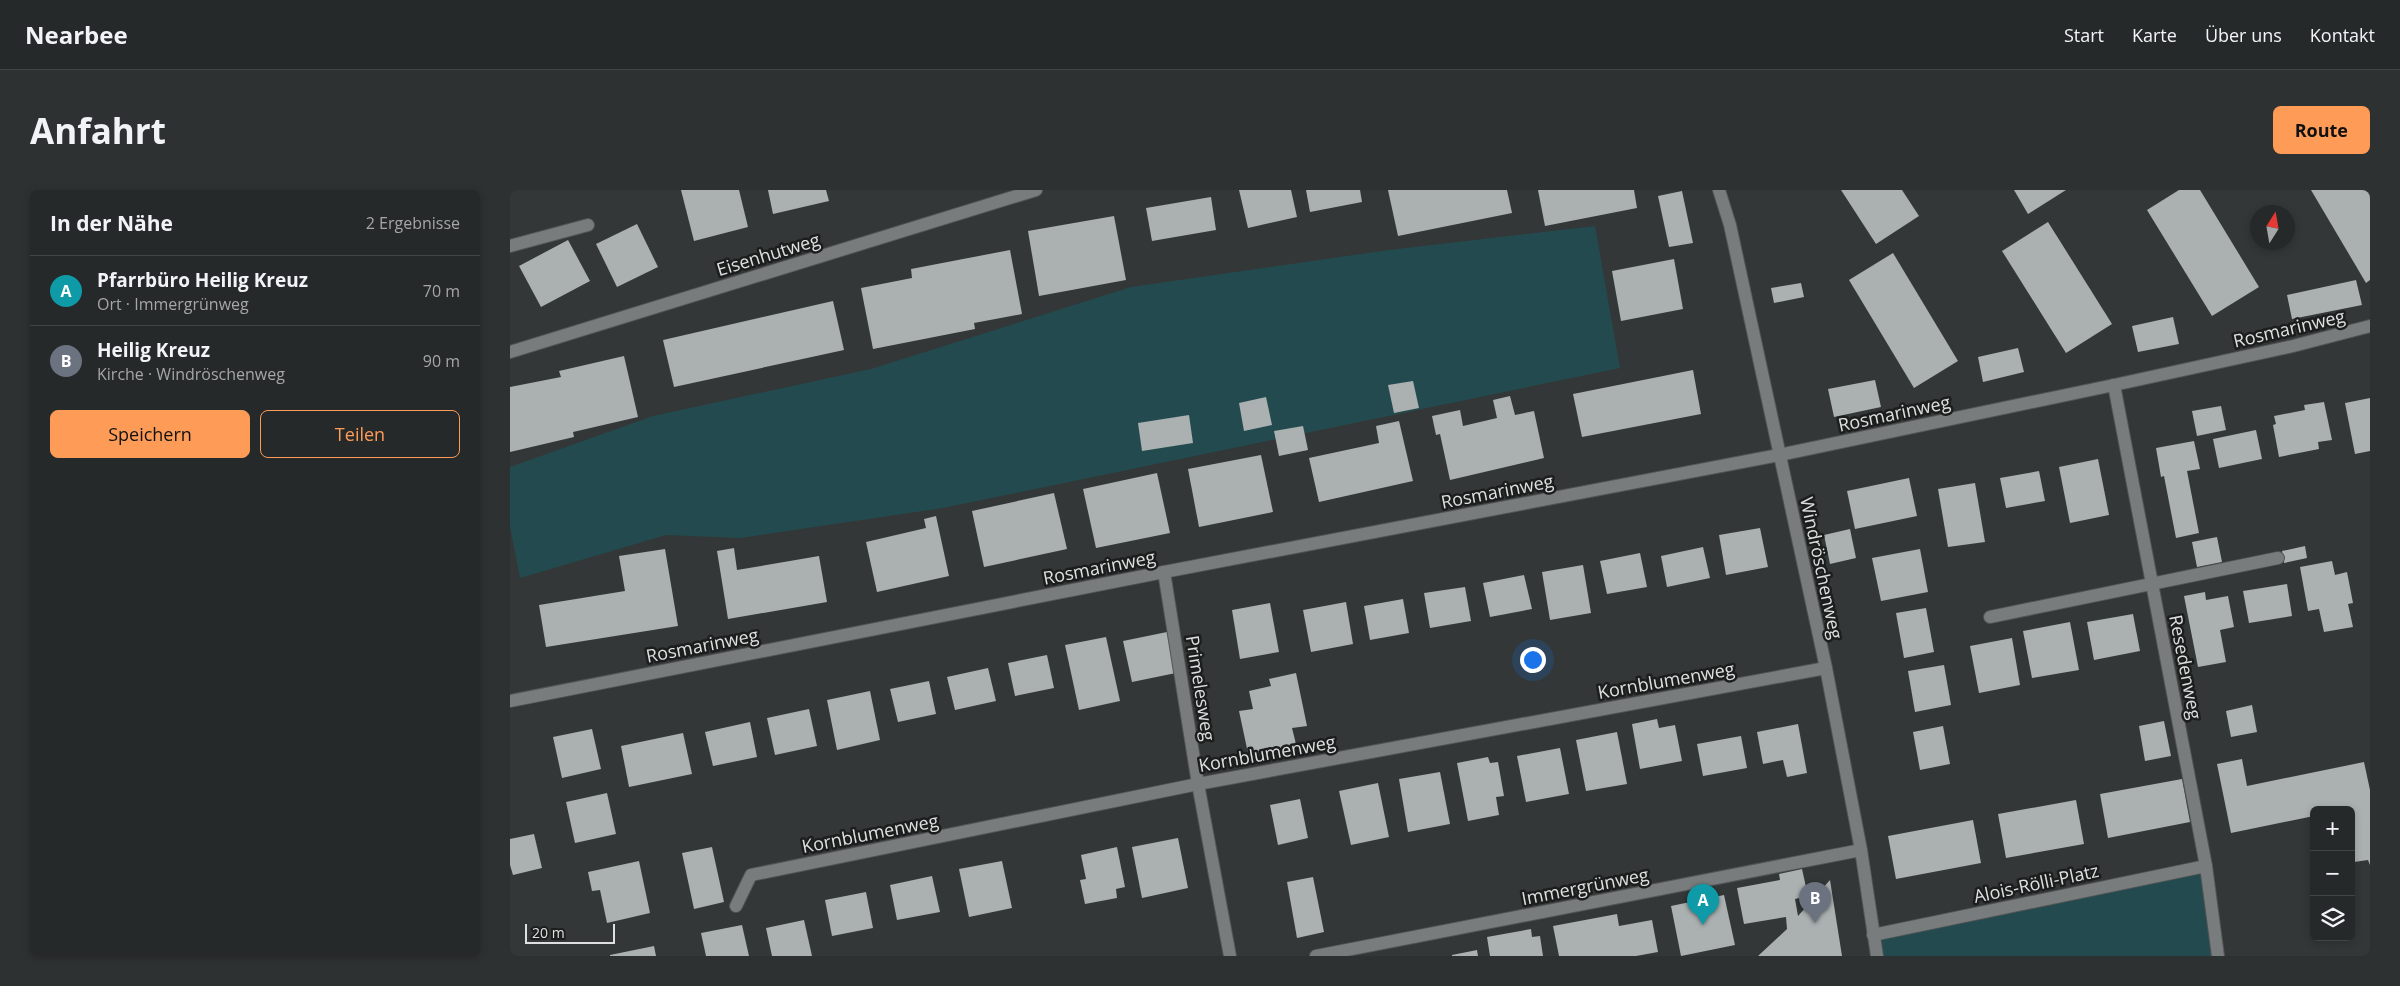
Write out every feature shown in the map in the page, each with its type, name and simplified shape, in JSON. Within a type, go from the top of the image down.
[{"type":"street","name":"Eisenhutweg","points":[[510,352],[1036,190]]},
{"type":"street","name":"Windröschenweg","points":[[1719,190],[1730,225],[1826,668],[1861,850],[1877,956]]},
{"type":"street","points":[[510,246],[588,225]]},
{"type":"street","name":"Rosmarinweg","points":[[510,700],[1164,572],[1779,455],[2293,346],[2370,326]]},
{"type":"street","name":"Resedenweg","points":[[2114,385],[2206,866],[2218,956]]},
{"type":"street","points":[[1990,617],[2278,558]]},
{"type":"street","name":"Primelesweg","points":[[1164,572],[1198,784],[1230,956]]},
{"type":"street","name":"Kornblumenweg","points":[[736,906],[751,875],[1198,784],[1826,668]]},
{"type":"street","name":"Immergrünweg","points":[[1316,956],[1861,850]]},
{"type":"street","name":"Alois-Rölli-Platz","points":[[1873,935],[2206,866]]},
{"type":"shaded area","points":[[1595,226],[1620,368],[943,508],[740,538],[666,535],[520,578],[510,526],[510,467],[653,416],[871,369],[1131,287],[1389,250]]},
{"type":"shaded area","points":[[2206,866],[2218,956],[1877,956],[1873,935]]},
{"type":"building","points":[[681,190],[739,190],[748,227],[694,241]]},
{"type":"building","points":[[768,190],[826,190],[829,201],[773,214]]},
{"type":"building","points":[[1239,190],[1291,190],[1297,217],[1248,228]]},
{"type":"building","points":[[1306,190],[1360,190],[1362,202],[1310,212]]},
{"type":"building","points":[[1388,190],[1507,190],[1512,213],[1398,236]]},
{"type":"building","points":[[1538,190],[1634,190],[1637,208],[1545,226]]},
{"type":"building","points":[[1841,190],[1902,190],[1919,216],[1876,244]]},
{"type":"building","points":[[2014,190],[2066,190],[2028,214]]},
{"type":"building","points":[[2179,190],[2200,190],[2259,287],[2212,316],[2147,210]]},
{"type":"building","points":[[2311,190],[2370,190],[2370,280],[2366,283]]},
{"type":"building","points":[[1682,191],[1693,243],[1669,247],[1658,196]]},
{"type":"building","points":[[1211,197],[1216,230],[1152,241],[1146,208]]},
{"type":"building","points":[[1114,216],[1126,280],[1039,296],[1028,231]]},
{"type":"building","points":[[2048,222],[2112,324],[2066,353],[2002,251]]},
{"type":"building","points":[[637,224],[658,267],[617,287],[596,244]]},
{"type":"building","points":[[568,240],[590,281],[541,307],[519,266]]},
{"type":"building","points":[[1010,250],[1022,314],[974,323],[975,329],[873,349],[861,288],[912,278],[911,269]]},
{"type":"building","points":[[1893,253],[1958,361],[1914,388],[1849,280]]},
{"type":"building","points":[[1674,259],[1683,309],[1621,321],[1612,271]]},
{"type":"building","points":[[2356,280],[2362,305],[2292,319],[2287,295]]},
{"type":"building","points":[[1801,283],[1804,297],[1774,303],[1771,288]]},
{"type":"building","points":[[833,301],[844,350],[674,387],[663,340]]},
{"type":"building","points":[[2173,317],[2179,344],[2138,352],[2132,326]]},
{"type":"building","points":[[2018,348],[2024,372],[1983,382],[1978,357]]},
{"type":"building","points":[[624,356],[638,417],[573,432],[574,437],[510,452],[510,387],[561,377],[559,371]]},
{"type":"building","points":[[1693,370],[1701,414],[1582,437],[1573,394]]},
{"type":"building","points":[[1875,380],[1881,407],[1834,417],[1828,389]]},
{"type":"building","points":[[1413,381],[1419,408],[1394,413],[1388,385]]},
{"type":"building","points":[[1510,396],[1515,415],[1534,411],[1544,458],[1450,480],[1440,434],[1436,435],[1432,416],[1460,410],[1463,426],[1497,418],[1493,400]]},
{"type":"building","points":[[1266,397],[1272,425],[1244,431],[1239,403]]},
{"type":"building","points":[[2370,398],[2370,451],[2355,454],[2345,403]]},
{"type":"building","points":[[2324,402],[2332,440],[2318,442],[2319,449],[2279,457],[2273,425],[2276,424],[2274,416],[2305,410],[2304,405]]},
{"type":"building","points":[[2221,406],[2226,430],[2197,436],[2192,411]]},
{"type":"building","points":[[1189,415],[1193,443],[1142,451],[1138,423]]},
{"type":"building","points":[[1399,421],[1413,481],[1319,502],[1309,458],[1379,443],[1376,426]]},
{"type":"building","points":[[1303,426],[1308,450],[1279,456],[1274,431]]},
{"type":"building","points":[[2256,430],[2262,459],[2219,468],[2213,439]]},
{"type":"building","points":[[2194,441],[2200,469],[2187,471],[2199,533],[2176,538],[2164,476],[2161,477],[2156,448]]},
{"type":"building","points":[[1261,455],[1273,512],[1199,527],[1188,469]]},
{"type":"building","points":[[2098,459],[2109,515],[2070,523],[2059,467]]},
{"type":"building","points":[[2039,471],[2045,501],[2006,508],[2000,478]]},
{"type":"building","points":[[1157,473],[1170,533],[1096,548],[1083,489]]},
{"type":"building","points":[[1909,478],[1917,516],[1855,529],[1847,491]]},
{"type":"building","points":[[1975,483],[1985,542],[1948,547],[1938,489]]},
{"type":"building","points":[[1054,493],[1067,549],[984,567],[972,511]]},
{"type":"building","points":[[936,516],[949,576],[877,592],[866,542],[926,528],[924,519]]},
{"type":"building","points":[[1760,528],[1768,567],[1726,575],[1719,535]]},
{"type":"building","points":[[1850,529],[1856,558],[1830,564],[1824,535]]},
{"type":"building","points":[[2217,537],[2222,562],[2197,567],[2192,542]]},
{"type":"building","points":[[2305,546],[2307,558],[2284,563],[2282,551]]},
{"type":"building","points":[[1703,547],[1710,578],[1667,587],[1661,556]]},
{"type":"building","points":[[734,548],[737,570],[819,556],[827,602],[728,619],[717,551]]},
{"type":"building","points":[[665,549],[678,626],[546,647],[539,605],[625,591],[619,556]]},
{"type":"building","points":[[1920,549],[1928,592],[1881,601],[1872,558]]},
{"type":"building","points":[[1640,553],[1647,587],[1607,594],[1600,561]]},
{"type":"building","points":[[2332,561],[2335,575],[2347,572],[2353,603],[2348,604],[2353,627],[2324,632],[2319,609],[2308,611],[2300,567]]},
{"type":"building","points":[[1583,565],[1591,613],[1550,620],[1542,572]]},
{"type":"building","points":[[1524,575],[1532,609],[1490,617],[1483,583]]},
{"type":"building","points":[[2287,584],[2292,616],[2249,623],[2243,591]]},
{"type":"building","points":[[1465,587],[1471,621],[1430,628],[1424,593]]},
{"type":"building","points":[[2205,592],[2206,600],[2228,596],[2234,627],[2220,630],[2226,662],[2198,667],[2184,596]]},
{"type":"building","points":[[1403,599],[1409,633],[1370,640],[1364,606]]},
{"type":"building","points":[[1346,602],[1353,644],[1311,652],[1303,610]]},
{"type":"building","points":[[1270,603],[1279,652],[1240,659],[1232,610]]},
{"type":"building","points":[[1926,608],[1934,652],[1904,658],[1896,613]]},
{"type":"building","points":[[2133,614],[2140,651],[2094,660],[2087,622]]},
{"type":"building","points":[[2070,622],[2079,670],[2032,678],[2023,631]]},
{"type":"building","points":[[1167,632],[1176,673],[1132,682],[1123,641]]},
{"type":"building","points":[[1106,637],[1120,701],[1079,710],[1065,645]]},
{"type":"building","points":[[2012,638],[2020,685],[1979,693],[1970,646]]},
{"type":"building","points":[[1047,655],[1054,688],[1015,696],[1008,663]]},
{"type":"building","points":[[1944,665],[1951,705],[1915,712],[1908,671]]},
{"type":"building","points":[[988,668],[996,701],[955,710],[947,677]]},
{"type":"building","points":[[1296,673],[1307,726],[1292,728],[1297,748],[1249,758],[1239,711],[1253,709],[1249,691],[1271,686],[1269,679]]},
{"type":"building","points":[[929,681],[936,714],[898,722],[890,689]]},
{"type":"building","points":[[870,691],[880,740],[837,750],[827,700]]},
{"type":"building","points":[[2252,705],[2257,732],[2231,737],[2226,711]]},
{"type":"building","points":[[809,709],[817,746],[775,755],[767,718]]},
{"type":"building","points":[[1657,719],[1659,728],[1675,725],[1682,761],[1640,769],[1632,724]]},
{"type":"building","points":[[2164,721],[2171,756],[2145,761],[2139,726]]},
{"type":"building","points":[[750,722],[757,757],[713,766],[705,732]]},
{"type":"building","points":[[1798,724],[1807,773],[1787,777],[1783,760],[1763,764],[1757,732]]},
{"type":"building","points":[[1943,726],[1950,764],[1920,770],[1913,732]]},
{"type":"building","points":[[592,729],[601,769],[562,778],[553,737]]},
{"type":"building","points":[[1617,732],[1627,784],[1586,791],[1576,740]]},
{"type":"building","points":[[683,733],[692,774],[629,787],[621,746]]},
{"type":"building","points":[[1741,736],[1747,768],[1703,776],[1697,744]]},
{"type":"building","points":[[1560,748],[1569,794],[1526,802],[1517,756]]},
{"type":"building","points":[[1488,757],[1490,763],[1498,762],[1504,796],[1496,797],[1499,815],[1468,821],[1457,763]]},
{"type":"building","points":[[2242,759],[2247,786],[2364,762],[2370,790],[2370,865],[2368,860],[2355,862],[2355,806],[2310,806],[2310,817],[2231,833],[2217,764]]},
{"type":"building","points":[[1440,772],[1450,824],[1408,832],[1399,779]]},
{"type":"building","points":[[2182,779],[2190,822],[2108,838],[2100,794]]},
{"type":"building","points":[[1378,783],[1389,837],[1351,845],[1339,791]]},
{"type":"building","points":[[607,793],[616,834],[575,843],[566,802]]},
{"type":"building","points":[[1300,799],[1308,838],[1278,845],[1270,805]]},
{"type":"building","points":[[2076,800],[2084,844],[2006,858],[1998,814]]},
{"type":"building","points":[[1973,820],[1981,863],[1896,879],[1888,836]]},
{"type":"building","points":[[534,834],[542,868],[513,875],[510,865],[510,839]]},
{"type":"building","points":[[1178,838],[1188,888],[1142,898],[1132,847]]},
{"type":"building","points":[[712,847],[724,902],[694,909],[682,853]]},
{"type":"building","points":[[1117,847],[1125,887],[1116,889],[1117,898],[1085,904],[1080,880],[1086,879],[1081,855]]},
{"type":"building","points":[[639,861],[650,913],[607,923],[600,890],[592,891],[588,872]]},
{"type":"building","points":[[1002,861],[1012,908],[969,917],[959,869]]},
{"type":"building","points":[[1802,869],[1808,896],[1795,899],[1798,916],[1830,880],[1842,956],[1758,956],[1787,929],[1786,917],[1744,924],[1737,888],[1780,880],[1779,874]]},
{"type":"building","points":[[932,876],[940,912],[897,920],[890,885]]},
{"type":"building","points":[[1313,877],[1324,932],[1297,938],[1287,882]]},
{"type":"building","points":[[866,892],[873,928],[832,936],[825,900]]},
{"type":"building","points":[[1724,895],[1735,945],[1681,956],[1671,906]]},
{"type":"building","points":[[1617,914],[1619,926],[1652,920],[1658,952],[1636,956],[1559,956],[1553,926]]},
{"type":"building","points":[[804,920],[812,956],[772,956],[766,928]]},
{"type":"building","points":[[742,925],[749,956],[706,956],[701,933]]},
{"type":"building","points":[[1531,929],[1532,937],[1540,936],[1543,956],[1490,956],[1487,937]]},
{"type":"building","points":[[654,946],[656,956],[610,956],[610,955]]},
{"type":"building","points":[[1477,950],[1478,956],[1452,956],[1452,955]]},
{"type":"place","name":"Heilig Kreuz","points":[[1815,923]]},
{"type":"place","name":"Pfarrbüro Heilig Kreuz","points":[[1703,925]]}]
